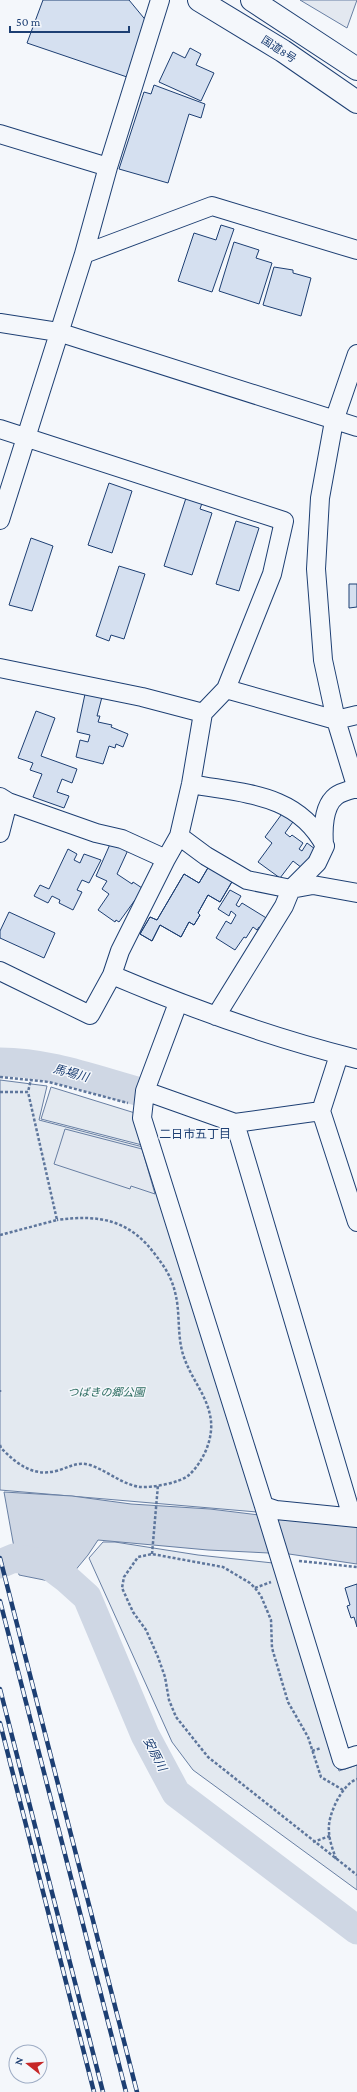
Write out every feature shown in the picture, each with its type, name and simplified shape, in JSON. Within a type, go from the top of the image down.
[{"type":"highway","name":"国道8号","points":[[199,0],[283,51],[357,102]]},
{"type":"highway","points":[[252,0],[357,69]]},
{"type":"street","points":[[0,520],[58,332],[84,254],[108,167],[158,1]]},
{"type":"street","points":[[0,134],[108,167]]},
{"type":"street","points":[[84,254],[212,206],[357,250]]},
{"type":"street","points":[[0,323],[58,332],[334,421],[357,427]]},
{"type":"street","points":[[216,1016],[284,906],[291,889],[317,864],[324,844],[323,828],[329,806],[335,796],[357,788],[336,720],[323,660],[316,570],[320,498],[334,421],[357,354]]},
{"type":"street","points":[[0,429],[284,521],[272,574],[226,689],[203,713],[191,784],[179,836],[166,858],[120,951],[112,975],[90,1015],[0,971]]},
{"type":"street","points":[[0,668],[142,696],[203,713]]},
{"type":"street","points":[[226,689],[336,720],[357,715]]},
{"type":"street","points":[[191,784],[283,804],[301,815],[317,831],[324,844]]},
{"type":"street","points":[[0,833],[4,799],[96,833],[122,839],[166,858]]},
{"type":"street","points":[[179,836],[206,856],[247,880],[291,889],[313,886],[357,893]]},
{"type":"street","points":[[112,975],[178,1003],[234,1024],[357,1059]]},
{"type":"street","points":[[178,1003],[144,1099],[142,1118],[342,1760],[357,1755]]},
{"type":"street","points":[[339,1055],[321,1111],[357,1222]]},
{"type":"street","points":[[144,1099],[235,1123],[321,1111]]},
{"type":"street","points":[[235,1123],[355,1518],[276,1510],[264,1506]]},
{"type":"path","points":[[0,1077],[31,1079],[144,1099]]},
{"type":"path","points":[[31,1079],[28,1092],[57,1220]]},
{"type":"path","points":[[0,1092],[28,1092]]},
{"type":"path","points":[[0,1235],[57,1220],[80,1217],[106,1219],[129,1228],[154,1252],[170,1278],[175,1292],[179,1336],[184,1359],[202,1394],[210,1415],[211,1437],[205,1453],[188,1476],[166,1485],[141,1487],[124,1482],[107,1472],[87,1464],[70,1464],[56,1471],[40,1473],[18,1465],[1,1448],[0,1445]]},
{"type":"path","points":[[152,1554],[158,1485]]},
{"type":"path","points":[[343,1790],[321,1777],[308,1737],[288,1702],[272,1648],[271,1620],[261,1596],[250,1582],[223,1567],[152,1554],[138,1557],[124,1577],[122,1588],[133,1612],[146,1630],[158,1657],[166,1677],[169,1700],[176,1717],[208,1757],[313,1842],[357,1875]]},
{"type":"path","points":[[280,1559],[357,1567]]},
{"type":"path","points":[[336,1859],[328,1830],[334,1807],[343,1790],[352,1780],[357,1779]]},
{"type":"path","points":[[313,1842],[330,1836]]},
{"type":"green space","name":"つばきの郷公園","points":[[0,1080],[47,1086],[39,1120],[143,1147],[257,1512],[0,1490]]},
{"type":"green space","points":[[51,1087],[135,1113],[142,1145],[41,1119]]},
{"type":"green space","points":[[103,1542],[115,1542],[198,1555],[273,1563],[339,1771],[357,1765],[357,1890],[193,1770],[172,1742],[89,1558]]},
{"type":"shaded area","points":[[300,0],[357,0],[347,28]]},
{"type":"shaded area","points":[[65,1129],[142,1149],[155,1194],[131,1186],[130,1189],[54,1164]]},
{"type":"shaded area","points":[[4,1492],[72,1496],[131,1504],[210,1509],[357,1527],[357,1564],[289,1554],[208,1550],[98,1540],[88,1555],[64,1584],[19,1575]]},
{"type":"building","points":[[43,0],[129,0],[148,23],[127,77],[27,43]]},
{"type":"building","points":[[190,48],[201,54],[196,65],[214,73],[201,101],[159,82],[173,52],[185,58]]},
{"type":"building","points":[[154,85],[205,104],[201,118],[189,114],[168,183],[119,169],[144,92],[151,94]]},
{"type":"building","points":[[221,225],[234,229],[212,292],[178,281],[194,233],[216,240]]},
{"type":"building","points":[[234,242],[259,250],[256,258],[272,263],[259,304],[219,291]]},
{"type":"building","points":[[274,267],[293,270],[293,273],[311,278],[301,316],[263,305]]},
{"type":"building","points":[[109,483],[132,491],[112,553],[88,545]]},
{"type":"building","points":[[186,498],[202,503],[200,509],[212,513],[192,575],[164,566]]},
{"type":"building","points":[[236,521],[259,528],[239,591],[216,584]]},
{"type":"building","points":[[31,538],[53,546],[32,611],[9,605]]},
{"type":"building","points":[[119,566],[145,574],[124,639],[111,635],[109,641],[96,636]]},
{"type":"building","points":[[349,584],[357,584],[357,607],[349,608]]},
{"type":"building","points":[[85,694],[102,697],[97,716],[100,716],[98,722],[112,725],[111,727],[128,734],[123,747],[116,744],[115,748],[109,746],[103,764],[76,757],[80,740],[88,742],[90,735],[77,732]]},
{"type":"building","points":[[36,711],[55,718],[41,756],[77,769],[72,783],[62,779],[57,792],[69,796],[64,808],[33,797],[42,774],[30,770],[33,763],[18,758]]},
{"type":"building","points":[[284,811],[295,819],[285,833],[290,837],[292,835],[303,843],[299,849],[302,851],[307,843],[315,849],[302,868],[293,861],[280,878],[258,862],[272,843],[265,837]]},
{"type":"building","points":[[111,842],[128,850],[117,874],[132,884],[133,882],[142,888],[138,902],[135,900],[119,922],[116,920],[115,922],[98,910],[109,894],[102,889],[107,881],[96,876]]},
{"type":"building","points":[[68,849],[77,854],[74,860],[80,863],[84,854],[101,860],[89,883],[82,880],[77,890],[82,892],[73,910],[59,903],[60,900],[52,896],[48,903],[34,896],[40,885],[49,889]]},
{"type":"building","points":[[209,866],[233,880],[220,902],[208,895],[198,913],[200,915],[194,925],[189,922],[181,937],[160,925],[152,941],[140,934],[150,917],[157,920],[184,874],[199,883]]},
{"type":"building","points":[[209,866],[233,880],[220,902],[208,895],[198,913],[200,915],[194,925],[189,922],[181,937],[160,925],[152,941],[140,934],[150,917],[157,920],[184,874],[199,883]]},
{"type":"building","points":[[230,890],[241,896],[236,905],[239,907],[242,903],[268,919],[262,928],[259,927],[257,930],[253,927],[246,938],[244,937],[235,950],[216,938],[226,921],[231,924],[236,915],[231,911],[229,916],[218,909]]},
{"type":"building","points":[[9,912],[55,933],[44,958],[0,938],[0,931]]},
{"type":"building","points":[[357,1584],[357,1627],[354,1617],[351,1618],[347,1606],[350,1605],[345,1588]]},
{"type":"waterway","name":"馬場川","points":[[0,1062],[53,1068],[140,1092]]},
{"type":"waterway","name":"安原川","points":[[0,1564],[14,1558],[47,1564],[87,1597],[145,1735],[176,1793],[357,1930]]},
{"type":"railway","points":[[0,1558],[137,2092]]},
{"type":"railway","points":[[0,1601],[126,2092]]},
{"type":"railway","points":[[0,1689],[103,2092]]},
{"type":"railway","points":[[0,1723],[94,2092]]},
{"type":"district","name":"二日市五丁目","points":[[195,1134]]}]
